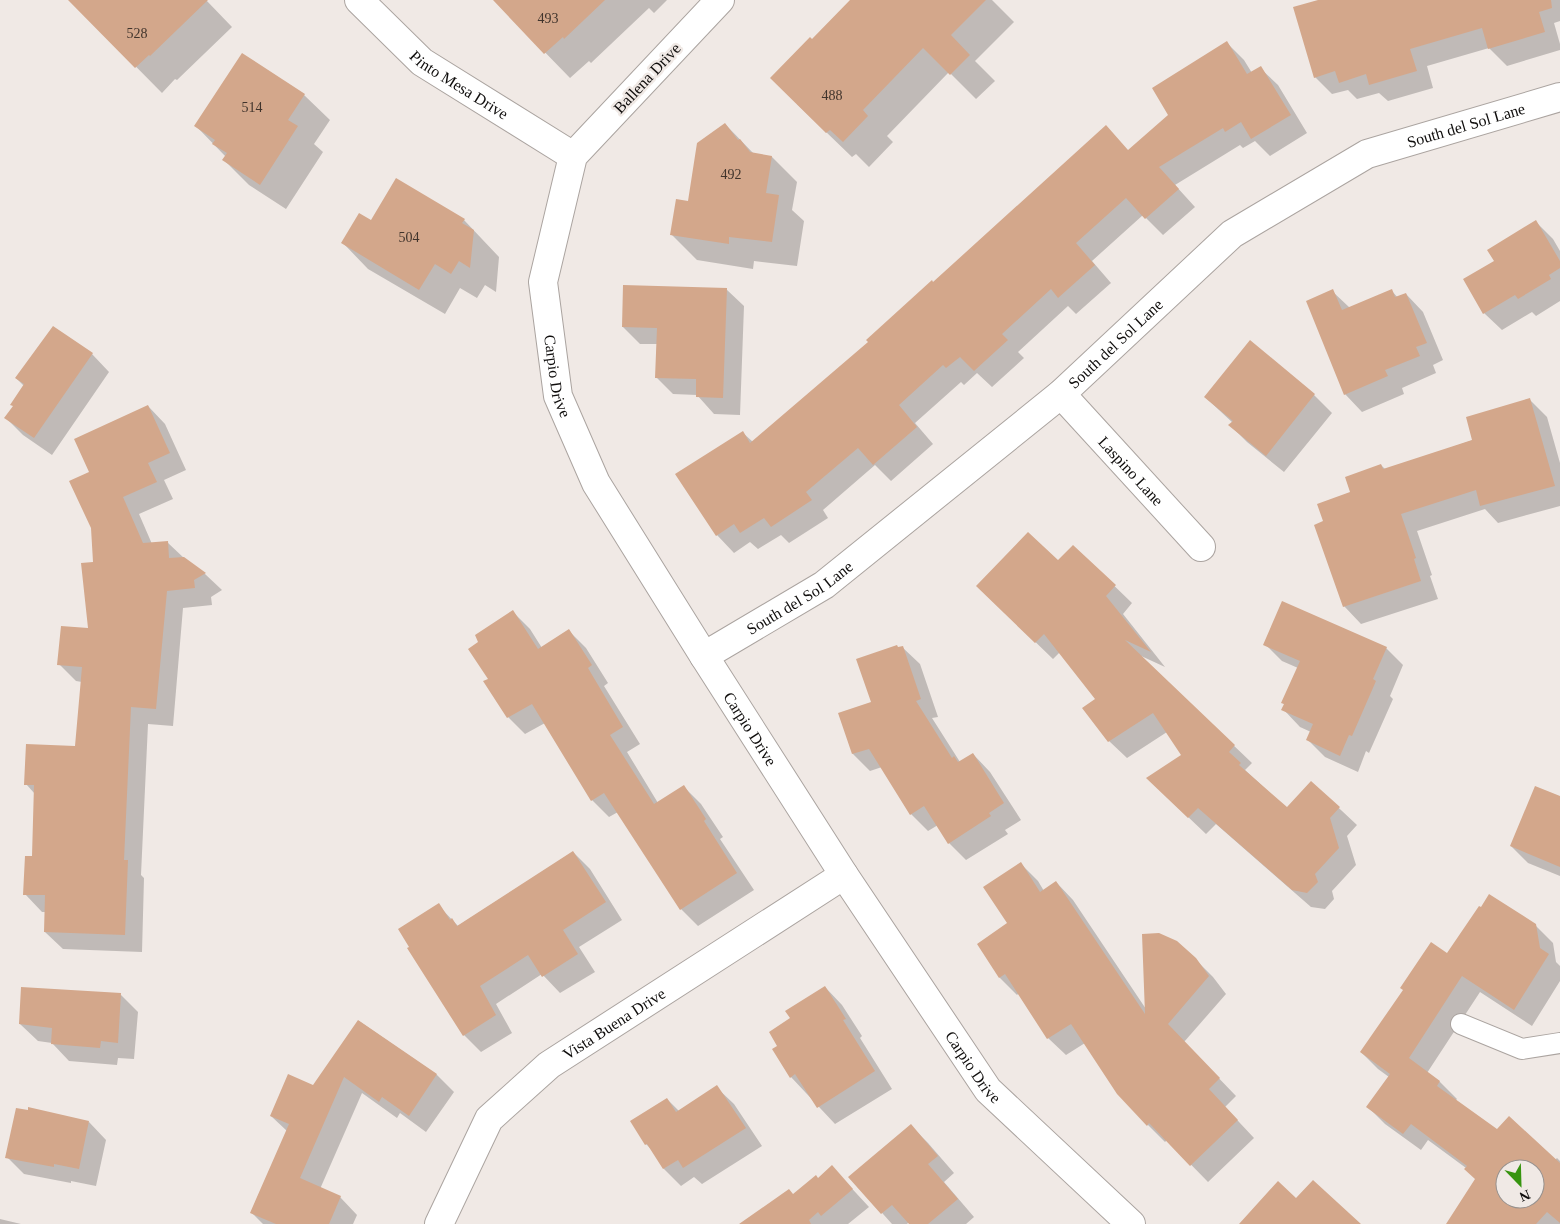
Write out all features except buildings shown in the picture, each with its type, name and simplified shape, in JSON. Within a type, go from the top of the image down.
[{"type":"street","name":"Pinto Mesa Drive","points":[[359,0],[422,62],[573,156]]},
{"type":"street","name":"Ballena Drive","points":[[573,156],[720,0]]},
{"type":"street","name":"South del Sol Lane","points":[[704,656],[824,585],[1061,394],[1232,234],[1367,154],[1560,97]]},
{"type":"street","name":"Carpio Drive","points":[[573,156],[542,282],[558,396],[596,483],[844,875],[988,1090],[1131,1224]]},
{"type":"street","name":"Laspino Lane","points":[[1061,394],[1201,547]]},
{"type":"street","name":"Vista Buena Drive","points":[[439,1224],[489,1119],[549,1065],[844,875]]},
{"type":"lane","points":[[1461,1024],[1522,1049],[1560,1043]]}]
